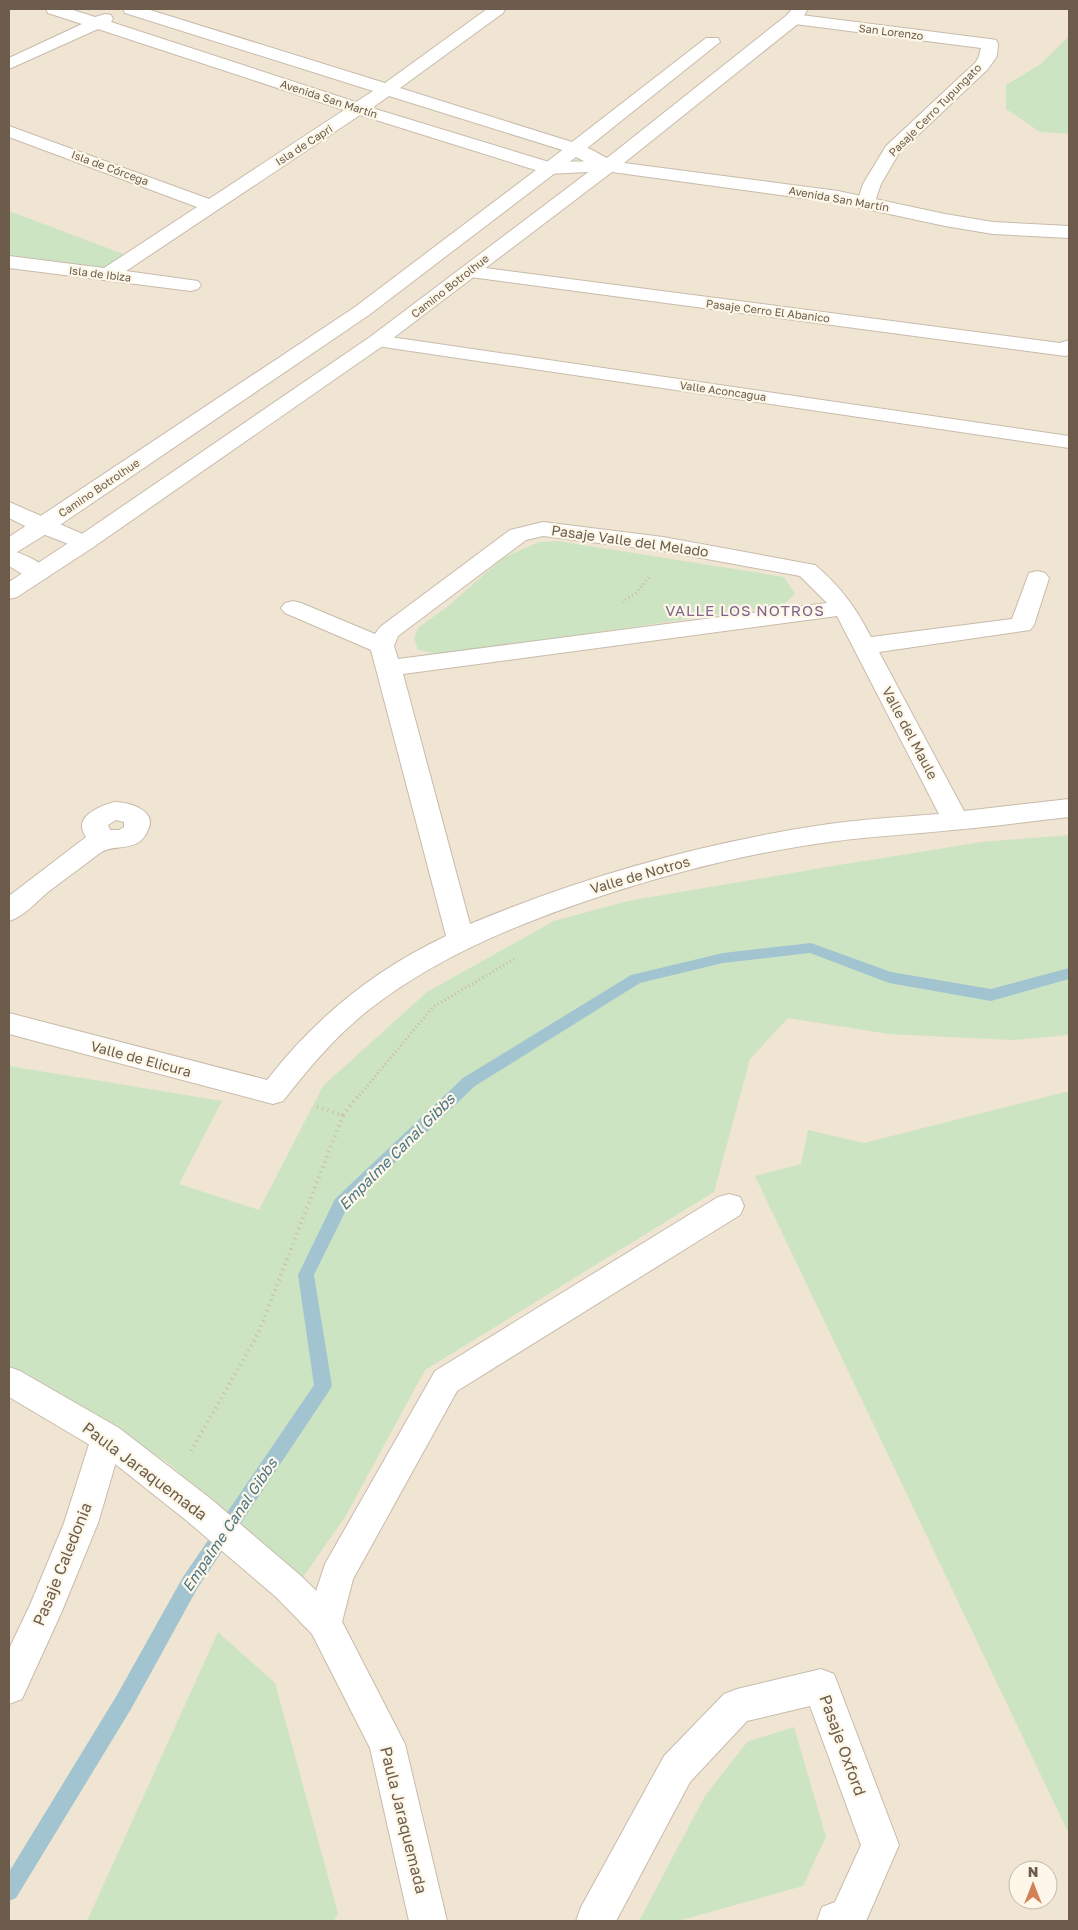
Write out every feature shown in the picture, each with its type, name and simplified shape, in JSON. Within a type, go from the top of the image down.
[{"type":"street","name":"Avenida San Martín","points":[[54,9],[358,109],[548,168],[608,166],[794,190],[994,228],[1030,232],[1069,232]]},
{"type":"street","points":[[9,64],[124,9]]},
{"type":"street","name":"Avenida San Martín","points":[[131,9],[388,89],[575,150],[608,166]]},
{"type":"street","name":"Isla de Capri","points":[[107,274],[388,89],[497,9]]},
{"type":"street","name":"San Lorenzo","points":[[796,14],[990,44]]},
{"type":"street","name":"Camino Botrolhue","points":[[9,592],[84,543],[377,341],[608,166],[796,14]]},
{"type":"street","name":"Camino Botrolhue","points":[[9,547],[362,311],[548,168],[575,150],[712,42]]},
{"type":"street","name":"Pasaje Cerro Tupungato","points":[[866,203],[876,178],[892,150],[982,65],[988,56],[990,44]]},
{"type":"street","name":"Isla de Córcega","points":[[9,131],[211,206]]},
{"type":"street","name":"Isla de Ibiza","points":[[9,262],[191,285]]},
{"type":"street","name":"Pasaje Cerro El Abanico","points":[[470,272],[1067,348]]},
{"type":"street","name":"Valle Aconcagua","points":[[377,341],[1069,442]]},
{"type":"street","points":[[9,509],[43,526]]},
{"type":"street","name":"Camino Botrolhue","points":[[43,526],[84,543]]},
{"type":"street","name":"Pasaje Valle del Melado","points":[[386,657],[388,632],[518,535],[543,529],[663,544],[806,570],[820,581],[844,608],[864,646]]},
{"type":"street","points":[[9,557],[38,573]]},
{"type":"street","points":[[864,646],[1022,625],[1036,578]]},
{"type":"street","points":[[293,608],[386,657],[844,608]]},
{"type":"street","name":"Valle del Maule","points":[[864,646],[956,820]]},
{"type":"street","points":[[386,657],[460,939]]},
{"type":"street","name":"Valle de Notros","points":[[273,1094],[299,1060],[359,1002],[399,974],[460,939],[536,908],[613,882],[692,860],[823,834],[1069,808]]},
{"type":"street","points":[[9,911],[37,887],[102,838]]},
{"type":"street","name":"Valle de Elicura","points":[[9,1024],[273,1094]]},
{"type":"street","points":[[324,1622],[337,1575],[446,1381],[729,1206]]},
{"type":"street","name":"Paula Jaraquemada","points":[[9,1381],[107,1438],[199,1510],[288,1586],[324,1622],[387,1744],[428,1921]]},
{"type":"street","name":"Pasaje Caledonia","points":[[9,1687],[45,1611],[77,1531],[107,1438]]},
{"type":"street","name":"Pasaje Oxford","points":[[595,1921],[677,1769],[737,1706],[821,1686],[880,1845],[848,1918],[836,1921]]},
{"type":"path","points":[[618,605],[636,592],[649,578],[663,544]]},
{"type":"path","points":[[170,1488],[258,1334],[344,1115],[433,1007],[525,953]]},
{"type":"path","points":[[273,1094],[344,1115]]},
{"type":"shaded area","points":[[9,9],[1069,9],[1069,1921],[9,1921]]},
{"type":"green space","points":[[1069,36],[1069,134],[1040,132],[1006,109],[1006,85],[1041,64]]},
{"type":"green space","points":[[9,211],[131,257],[106,273],[9,261]]},
{"type":"green space","points":[[558,541],[784,577],[795,594],[783,605],[443,655],[418,650],[414,638],[419,627],[447,607],[503,558],[539,542]]},
{"type":"green space","points":[[1069,835],[1069,1035],[1012,1040],[888,1034],[788,1018],[750,1059],[714,1192],[425,1370],[345,1517],[301,1580],[167,1462],[48,1387],[9,1368],[9,1066],[222,1101],[179,1184],[259,1210],[323,1086],[427,992],[554,921],[628,901],[839,865],[982,842]]},
{"type":"green space","points":[[1069,1091],[1069,1834],[755,1176],[801,1164],[808,1130],[864,1143]]},
{"type":"green space","points":[[218,1632],[275,1683],[338,1913],[334,1921],[87,1921]]},
{"type":"green space","points":[[794,1727],[826,1837],[803,1886],[678,1921],[639,1921],[705,1796],[747,1742]]},
{"type":"waterway","name":"Empalme Canal Gibbs","points":[[9,1891],[124,1702],[190,1583],[323,1386],[306,1275],[341,1204],[469,1082],[636,979],[723,958],[811,948],[889,977],[991,995],[1069,974]]},
{"type":"district","name":"VALLE LOS NOTROS","points":[[745,611]]}]
